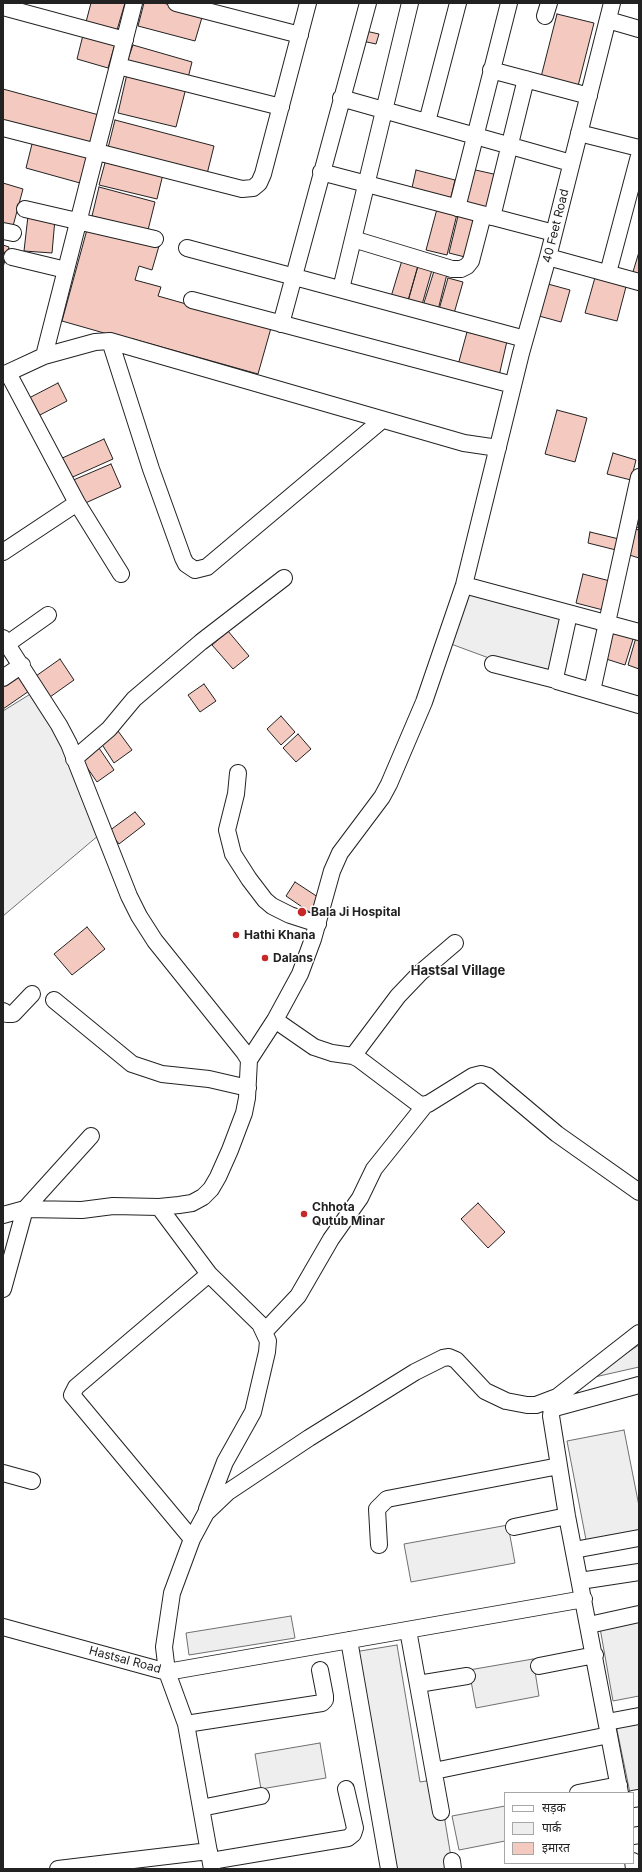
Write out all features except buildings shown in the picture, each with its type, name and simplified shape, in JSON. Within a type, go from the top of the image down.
[{"type":"street","points":[[44,356],[134,3]]},
{"type":"street","points":[[176,3],[300,35]]},
{"type":"street","points":[[3,128],[242,189],[253,188],[263,174],[308,3]]},
{"type":"street","points":[[281,324],[292,277],[368,3]]},
{"type":"street","points":[[341,289],[410,3]]},
{"type":"street","points":[[427,122],[458,3]]},
{"type":"street","points":[[457,208],[509,3]]},
{"type":"street","name":"40 Feet Road","points":[[249,1060],[275,1020],[300,974],[318,924],[332,871],[340,853],[382,797],[424,702],[464,585],[513,385],[548,257],[612,3]]},
{"type":"street","points":[[3,7],[125,40]]},
{"type":"street","points":[[608,20],[639,29]]},
{"type":"street","points":[[118,66],[281,107]]},
{"type":"street","points":[[491,70],[589,96]]},
{"type":"street","points":[[353,239],[452,269],[467,266],[471,261],[487,216],[509,145],[526,80]]},
{"type":"street","points":[[341,98],[572,163]]},
{"type":"street","points":[[579,133],[639,148]]},
{"type":"street","points":[[608,274],[639,156]]},
{"type":"street","points":[[321,172],[554,233]]},
{"type":"street","points":[[25,209],[154,239]]},
{"type":"street","points":[[187,248],[525,339]]},
{"type":"street","points":[[12,257],[66,270]]},
{"type":"street","points":[[548,257],[639,282]]},
{"type":"street","points":[[192,300],[513,385]]},
{"type":"street","points":[[110,341],[151,468],[183,558],[188,566],[195,570],[206,567],[382,420]]},
{"type":"street","points":[[121,574],[77,503],[5,374],[44,356],[95,342],[110,341],[464,443],[498,448]]},
{"type":"street","points":[[592,691],[639,477]]},
{"type":"street","points":[[3,552],[77,503]]},
{"type":"street","points":[[74,759],[109,729],[134,699],[201,642],[284,578]]},
{"type":"street","points":[[464,585],[639,632]]},
{"type":"street","points":[[556,680],[554,676],[568,614]]},
{"type":"street","points":[[3,1215],[25,1209],[82,1210],[113,1206],[159,1207],[192,1203],[203,1197],[211,1189],[230,1150],[246,1106],[248,1088],[249,1060],[155,941],[139,916],[128,896],[59,725],[5,641],[48,615]]},
{"type":"street","points":[[493,664],[556,680],[639,705]]},
{"type":"street","points":[[3,678],[22,666]]},
{"type":"street","points":[[238,774],[236,794],[227,830],[228,842],[233,854],[249,879],[265,900],[272,906],[290,915],[318,924]]},
{"type":"street","points":[[353,1056],[398,996],[420,973],[455,943]]},
{"type":"street","points":[[3,1011],[7,1014],[12,1014],[32,994]]},
{"type":"street","points":[[54,1000],[132,1064],[162,1074],[209,1079],[248,1088]]},
{"type":"street","points":[[275,1020],[314,1047],[332,1053],[353,1056],[366,1063],[417,1103],[426,1104]]},
{"type":"street","points":[[265,1331],[298,1296],[332,1239],[360,1198],[374,1169],[426,1104],[473,1076],[482,1074],[488,1076],[557,1134],[639,1192]]},
{"type":"street","points":[[3,1289],[25,1209],[90,1136]]},
{"type":"street","points":[[159,1207],[209,1274],[260,1324],[265,1331],[268,1341],[267,1352],[253,1412],[225,1462],[206,1513],[192,1539],[172,1593],[164,1647],[167,1672],[584,1599]]},
{"type":"street","points":[[192,1539],[72,1395],[76,1387],[209,1274]]},
{"type":"street","points":[[554,1403],[639,1333]]},
{"type":"street","points":[[206,1513],[228,1492],[415,1372],[443,1358],[449,1357],[456,1360],[486,1391],[506,1402],[527,1405],[554,1403],[639,1384]]},
{"type":"street","points":[[554,1403],[559,1466],[567,1516],[595,1655],[619,1789],[588,1792]]},
{"type":"street","points":[[379,1545],[377,1509],[387,1499],[559,1466]]},
{"type":"street","points":[[3,1473],[32,1481]]},
{"type":"street","points":[[514,1527],[567,1516]]},
{"type":"street","points":[[574,1550],[639,1538]]},
{"type":"street","points":[[580,1581],[639,1572]]},
{"type":"street","points":[[589,1625],[639,1614]]},
{"type":"street","name":"Hastsal Road","points":[[3,1627],[167,1672],[186,1724],[210,1860]]},
{"type":"street","points":[[408,1630],[441,1812]]},
{"type":"street","points":[[349,1640],[389,1869]]},
{"type":"street","points":[[539,1666],[595,1655]]},
{"type":"street","points":[[186,1724],[322,1703],[325,1696],[320,1670]]},
{"type":"street","points":[[418,1684],[467,1676]]},
{"type":"street","points":[[434,1771],[608,1728],[639,1716]]},
{"type":"street","points":[[58,1869],[210,1860],[348,1838],[353,1834],[355,1828],[346,1789]]},
{"type":"street","points":[[201,1808],[261,1796]]},
{"type":"green space","points":[[467,588],[567,617],[552,676],[516,668],[451,644]]},
{"type":"green space","points":[[32,693],[63,735],[99,835],[3,916],[3,711]]},
{"type":"green space","points":[[639,1345],[639,1367],[586,1379]]},
{"type":"green space","points":[[624,1430],[639,1506],[639,1534],[587,1545],[567,1441]]},
{"type":"green space","points":[[508,1525],[515,1563],[411,1582],[404,1544]]},
{"type":"green space","points":[[291,1616],[295,1638],[189,1655],[186,1633]]},
{"type":"green space","points":[[639,1621],[639,1696],[613,1701],[600,1628]]},
{"type":"green space","points":[[397,1645],[420,1782],[438,1779],[453,1869],[384,1869],[348,1653]]},
{"type":"green space","points":[[533,1659],[539,1696],[476,1708],[469,1670]]},
{"type":"green space","points":[[639,1721],[639,1792],[630,1792],[616,1725]]},
{"type":"green space","points":[[320,1743],[326,1778],[261,1789],[255,1754]]},
{"type":"green space","points":[[504,1806],[504,1841],[459,1850],[452,1816]]},
{"type":"place","name":"Bala Ji Hospital","points":[[302,912]]},
{"type":"place","name":"Hathi Khana","points":[[236,935]]},
{"type":"place","name":"Dalans","points":[[265,958]]},
{"type":"place","name":"Chhota Qutub Minar","points":[[304,1214]]},
{"type":"district","name":"Hastsal Village","points":[[458,971]]}]
